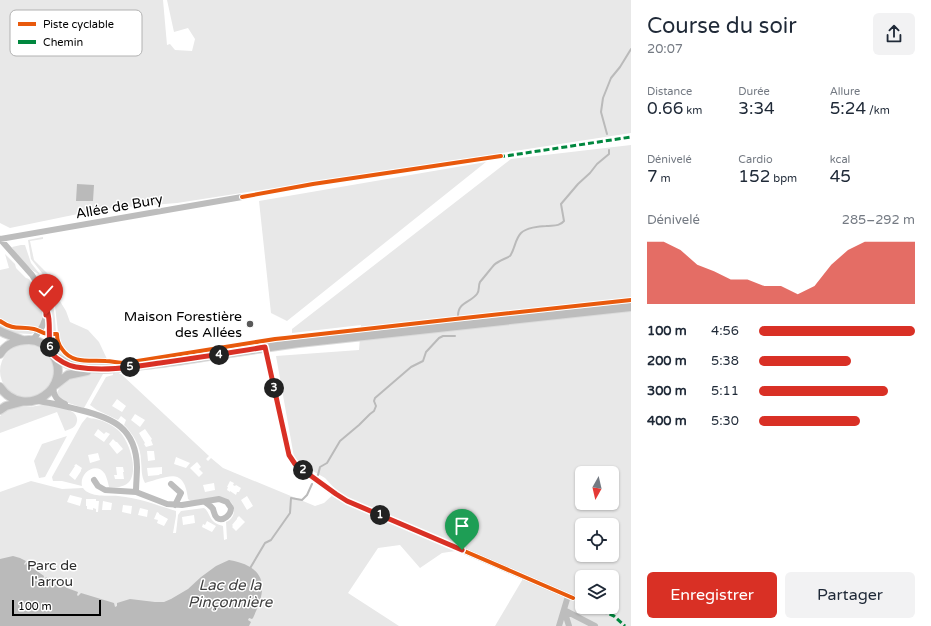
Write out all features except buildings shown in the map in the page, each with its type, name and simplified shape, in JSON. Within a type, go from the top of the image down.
[{"type":"main road","points":[[0,354],[11,344],[23,340],[33,340],[40,342],[68,365],[74,367],[111,369],[205,357],[265,347],[631,307]]},
{"type":"main road","points":[[0,330],[23,340]]},
{"type":"main road","points":[[52,353],[57,363],[58,371],[57,379],[53,387]]},
{"type":"main road","points":[[0,410],[6,406],[34,401],[44,397],[53,387],[68,375],[98,369]]},
{"type":"main road","points":[[0,388],[11,398],[22,402]]},
{"type":"street","name":"Allée de Bury","points":[[0,239],[242,197]]},
{"type":"street","points":[[0,239],[38,283],[43,294],[49,320],[52,353]]},
{"type":"street","points":[[33,340],[45,322],[46,306]]},
{"type":"street","points":[[265,347],[289,455],[295,464],[347,501],[571,597],[564,610],[559,626]]},
{"type":"street","points":[[53,387],[57,400],[73,408]]},
{"type":"street","points":[[34,401],[73,408],[104,417],[112,420],[121,427],[128,434],[136,455],[136,492]]},
{"type":"street","points":[[94,480],[98,486],[105,490],[136,492],[167,504],[182,505],[206,502]]},
{"type":"street","points":[[171,484],[181,493],[175,505]]},
{"type":"street","points":[[564,610],[569,626]]},
{"type":"street","points":[[564,610],[595,626]]},
{"type":"green space","points":[[0,0],[163,0],[167,45],[170,44],[175,50],[192,51],[195,39],[188,28],[174,32],[167,0],[631,0],[631,133],[177,203],[102,209],[10,228],[0,223]]},
{"type":"green space","name":"Parc de l'arrou","points":[[631,145],[631,626],[495,626],[524,577],[462,550],[442,553],[420,568],[400,545],[378,548],[348,593],[399,626],[0,626],[0,492],[31,481],[62,489],[83,488],[95,495],[118,496],[141,500],[176,511],[173,533],[176,533],[178,515],[181,511],[204,508],[214,522],[223,526],[224,540],[227,539],[226,522],[232,518],[234,510],[229,500],[223,498],[210,498],[191,501],[188,499],[183,482],[174,476],[145,483],[142,475],[140,451],[134,437],[124,425],[126,420],[121,416],[118,420],[90,405],[106,377],[113,375],[113,373],[121,372],[119,374],[121,374],[209,456],[206,459],[208,461],[211,458],[223,468],[315,506],[324,503],[337,491],[325,478],[304,466],[294,457],[276,356],[359,350],[361,325],[292,333],[292,329],[511,159]],"holes":[[[117,399],[126,406],[122,412],[112,406]],[[135,414],[145,420],[140,427],[131,420]],[[145,429],[152,439],[153,445],[146,447],[144,444],[145,443],[139,433]],[[147,451],[154,451],[155,460],[148,461]],[[176,457],[190,463],[186,468],[174,464]],[[197,462],[201,467],[199,469],[203,473],[199,477],[190,468]],[[162,467],[162,474],[148,476],[147,468]],[[230,481],[234,483],[233,485],[241,488],[236,495],[227,490]],[[214,483],[215,490],[205,492],[203,485]],[[70,495],[82,498],[80,506],[67,502]],[[247,496],[253,506],[247,510],[241,500]],[[86,499],[96,499],[96,501],[99,501],[98,512],[96,512],[96,509],[93,508],[93,510],[87,509]],[[103,501],[112,503],[111,510],[102,510]],[[123,505],[132,506],[131,514],[122,512]],[[140,508],[148,510],[147,517],[138,515]],[[157,512],[168,519],[164,526],[157,523],[158,520],[154,519]],[[194,515],[195,523],[183,525],[182,517]],[[239,516],[245,522],[236,531],[232,525]],[[207,521],[216,526],[212,532],[202,527],[203,524],[205,525]]]},
{"type":"green space","points":[[486,162],[287,321],[271,313],[259,201]]},
{"type":"green space","points":[[43,237],[43,239],[30,241],[34,260],[48,274],[55,293],[66,311],[70,322],[88,330],[99,342],[107,359],[73,358],[68,354],[59,341],[55,306],[51,290],[45,277],[31,259],[28,240]]},
{"type":"green space","points":[[25,245],[31,263],[39,274],[32,270],[24,262],[12,247]]},
{"type":"green space","points":[[5,254],[15,264],[16,268],[29,279],[36,291],[42,310],[42,321],[36,332],[31,334],[13,333],[0,327],[0,270],[9,268]]},
{"type":"green space","points":[[43,277],[53,304],[56,333],[53,333],[48,296],[41,278]]},
{"type":"green space","points":[[53,336],[56,336],[62,350],[66,355],[83,361],[108,362],[110,365],[80,366],[64,359],[55,346]]},
{"type":"green space","points":[[27,344],[37,346],[46,352],[52,361],[54,371],[52,381],[46,390],[37,396],[27,398],[17,396],[8,390],[2,381],[0,371],[2,361],[8,352],[17,346]]},
{"type":"green space","points":[[86,373],[103,374],[84,408],[62,401],[56,395],[64,382]]},
{"type":"green space","points":[[42,405],[66,409],[74,413],[77,417],[75,425],[65,431],[57,412],[0,433],[0,416],[11,407],[30,407]]},
{"type":"green space","points":[[87,417],[106,422],[123,436],[133,461],[133,474],[127,484],[118,487],[109,487],[105,474],[98,468],[89,470],[83,476],[82,486],[62,481],[53,481],[52,477],[82,423]],"holes":[[[98,429],[104,434],[106,432],[110,434],[104,442],[94,435]],[[113,439],[123,449],[117,454],[109,444]],[[98,453],[100,460],[90,463],[88,455]],[[76,464],[82,468],[75,480],[69,475]],[[116,467],[123,467],[124,479],[115,479],[114,475],[117,475]]]},
{"type":"green space","points":[[67,436],[45,477],[39,478],[34,461],[42,444]]},
{"type":"water","points":[[77,184],[94,185],[93,201],[76,201]]},
{"type":"water","name":"Lac de la Pinçonnière","points":[[13,556],[26,561],[24,564],[25,565],[28,561],[34,569],[44,576],[43,579],[46,577],[55,581],[54,584],[56,585],[57,582],[78,592],[78,596],[81,593],[114,603],[115,607],[117,606],[117,603],[130,599],[164,602],[188,589],[216,566],[229,560],[245,564],[256,572],[262,584],[261,598],[253,618],[249,618],[248,620],[251,622],[249,626],[0,626],[0,559]]},
{"type":"waterway","points":[[607,134],[601,112],[603,98],[611,78],[631,49]]},
{"type":"waterway","points":[[458,316],[462,305],[477,294],[480,282],[493,266],[497,262],[510,256],[517,238],[521,233],[540,226],[558,225],[564,221],[561,204],[597,164],[609,154],[609,150]]},
{"type":"waterway","points":[[316,477],[320,467],[327,463],[340,441],[374,411],[376,406],[374,401],[375,398],[411,367],[423,361],[426,352],[439,338],[443,336],[455,336]]},
{"type":"waterway","points":[[249,570],[265,543],[271,540],[290,513],[291,498],[302,500],[307,495],[312,484]]},
{"type":"marked path","points":[[499,157],[631,137]]},
{"type":"marked path","points":[[609,614],[614,616],[625,626]]},
{"type":"cycle path","points":[[242,197],[313,184],[501,156]]},
{"type":"cycle path","points":[[0,321],[13,327],[29,328],[46,333],[57,334],[58,342],[62,349],[66,354],[76,359],[125,363],[275,339],[631,300]]},
{"type":"cycle path","points":[[265,347],[289,455],[295,463],[307,473],[336,495],[347,501],[573,598]]},
{"type":"place","name":"Maison Forestière des Allées","points":[[250,324]]},
{"type":"route","points":[[46,315],[46,306],[49,320],[50,350],[54,356],[74,367],[98,369],[121,368],[205,357],[265,347],[289,455],[295,464],[347,501],[462,550]]}]
